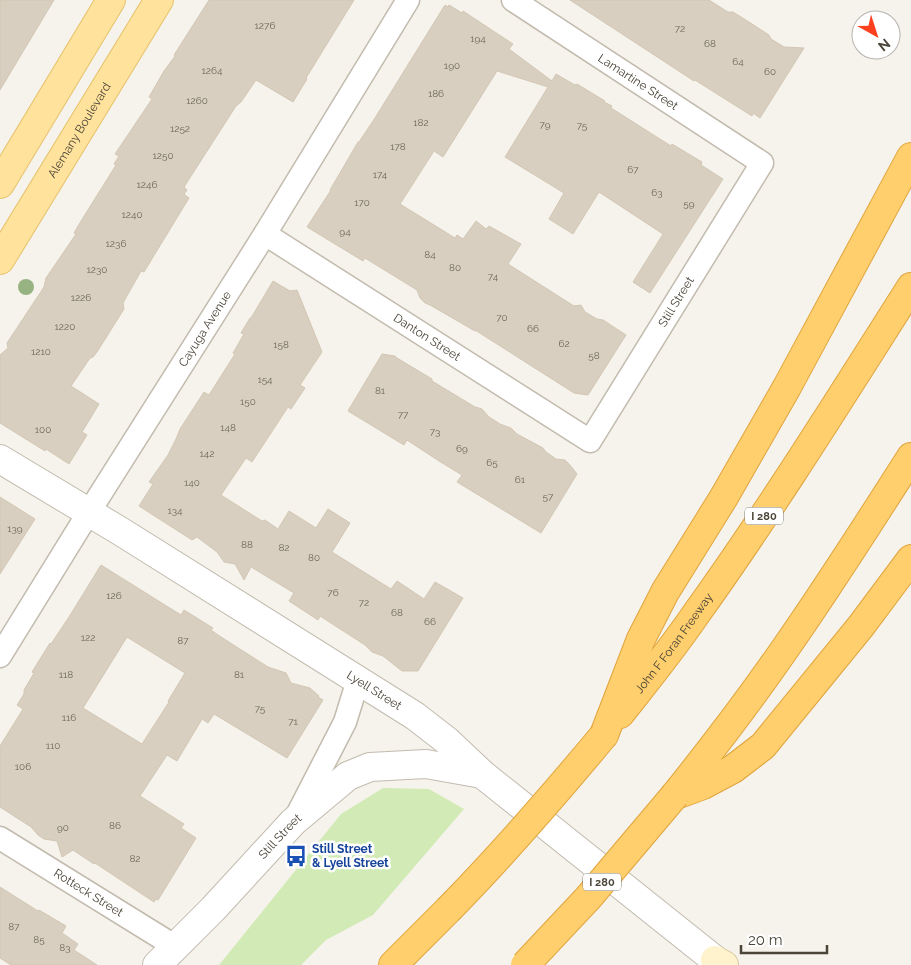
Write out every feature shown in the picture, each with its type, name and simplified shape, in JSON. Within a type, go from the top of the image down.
[{"type":"highway","points":[[604,735],[641,639],[665,592],[724,497],[787,387],[911,157]]},
{"type":"highway","name":"John F Foran Freeway","points":[[393,965],[481,876],[522,830],[604,735],[658,666],[731,564],[787,481],[911,287]]},
{"type":"highway","name":"I 280","points":[[525,965],[588,898],[675,796],[736,717],[842,564],[911,457]]},
{"type":"highway","points":[[675,796],[703,785],[733,769],[762,746],[860,626],[911,559]]},
{"type":"main road","points":[[0,184],[111,0]]},
{"type":"main road","name":"Alemany Boulevard","points":[[0,260],[159,0]]},
{"type":"street","name":"Cayuga Avenue","points":[[0,656],[265,234],[408,0]]},
{"type":"street","name":"Lamartine Street","points":[[513,0],[762,163]]},
{"type":"street","name":"Still Street","points":[[590,441],[762,163]]},
{"type":"street","name":"Danton Street","points":[[265,234],[590,441]]},
{"type":"street","name":"Lyell Street","points":[[0,459],[89,512],[415,716],[446,740],[482,774],[719,963]]},
{"type":"street","name":"Still Street","points":[[166,956],[293,822],[344,722],[358,680]]},
{"type":"street","points":[[293,822],[348,776],[370,767],[426,764],[482,774]]},
{"type":"street","name":"Rotteck Street","points":[[0,838],[166,956]]},
{"type":"green space","points":[[383,788],[429,789],[464,809],[373,915],[326,940],[301,965],[219,965],[341,814]]},
{"type":"building","points":[[0,0],[54,0],[0,90]]},
{"type":"building","points":[[209,0],[354,0],[293,102],[256,80],[241,102],[236,106],[184,187],[187,190],[184,194],[189,198],[144,272],[141,271],[123,303],[124,309],[97,352],[90,358],[71,386],[99,404],[82,432],[87,435],[69,464],[0,423],[0,355],[8,348],[7,343],[44,287],[46,278],[76,234],[74,233],[116,165],[114,164],[119,156],[115,154],[152,99],[149,97]]},
{"type":"building","points":[[570,0],[709,0],[749,22],[784,47],[804,48],[760,118],[753,113],[752,116],[694,81]]},
{"type":"building","points":[[445,5],[448,7],[449,5],[462,13],[463,11],[513,44],[509,49],[552,81],[556,74],[575,85],[577,84],[671,146],[672,144],[702,162],[701,165],[723,179],[650,293],[633,282],[663,234],[599,192],[573,234],[549,219],[564,193],[505,157],[548,87],[497,71],[443,157],[434,151],[400,204],[455,238],[457,235],[463,239],[476,221],[486,229],[489,226],[521,244],[508,264],[574,306],[581,305],[585,312],[597,319],[603,320],[626,335],[588,395],[574,393],[475,330],[425,303],[420,298],[417,290],[365,258],[363,261],[307,227],[331,190],[358,142]]},
{"type":"building","points":[[273,281],[290,291],[297,290],[322,352],[300,385],[305,388],[291,409],[288,407],[252,462],[246,458],[221,495],[278,529],[289,511],[316,528],[328,509],[350,523],[332,552],[391,589],[397,581],[424,599],[435,582],[463,598],[418,671],[402,671],[383,656],[372,652],[365,645],[320,616],[318,620],[289,601],[294,593],[251,567],[244,580],[235,564],[224,562],[217,552],[197,537],[192,540],[139,506],[153,484],[149,482],[168,455],[180,429],[204,392],[209,395],[235,354],[233,353],[244,334],[241,333]]},
{"type":"building","points":[[382,354],[395,356],[432,379],[432,381],[475,407],[482,409],[489,417],[500,424],[511,428],[517,434],[543,448],[556,459],[565,460],[570,465],[577,474],[541,533],[457,482],[462,475],[407,440],[404,445],[348,411]]},
{"type":"building","points":[[0,497],[35,519],[0,574]]},
{"type":"building","points":[[101,565],[181,615],[184,610],[213,628],[211,630],[218,635],[268,667],[286,673],[291,683],[310,688],[323,700],[287,758],[214,714],[208,723],[202,719],[177,761],[167,755],[140,796],[184,824],[181,828],[196,838],[158,900],[156,899],[154,902],[73,850],[62,857],[57,841],[44,839],[31,827],[0,807],[0,746],[23,709],[17,705],[34,673],[32,672]],"holes":[[[127,637],[185,673],[142,744],[83,708]]]},
{"type":"building","points":[[0,887],[66,926],[62,933],[78,944],[74,950],[97,965],[11,965],[0,958]]},
{"type":"place","name":"Still Street & Lyell Street","points":[[296,856]]}]
